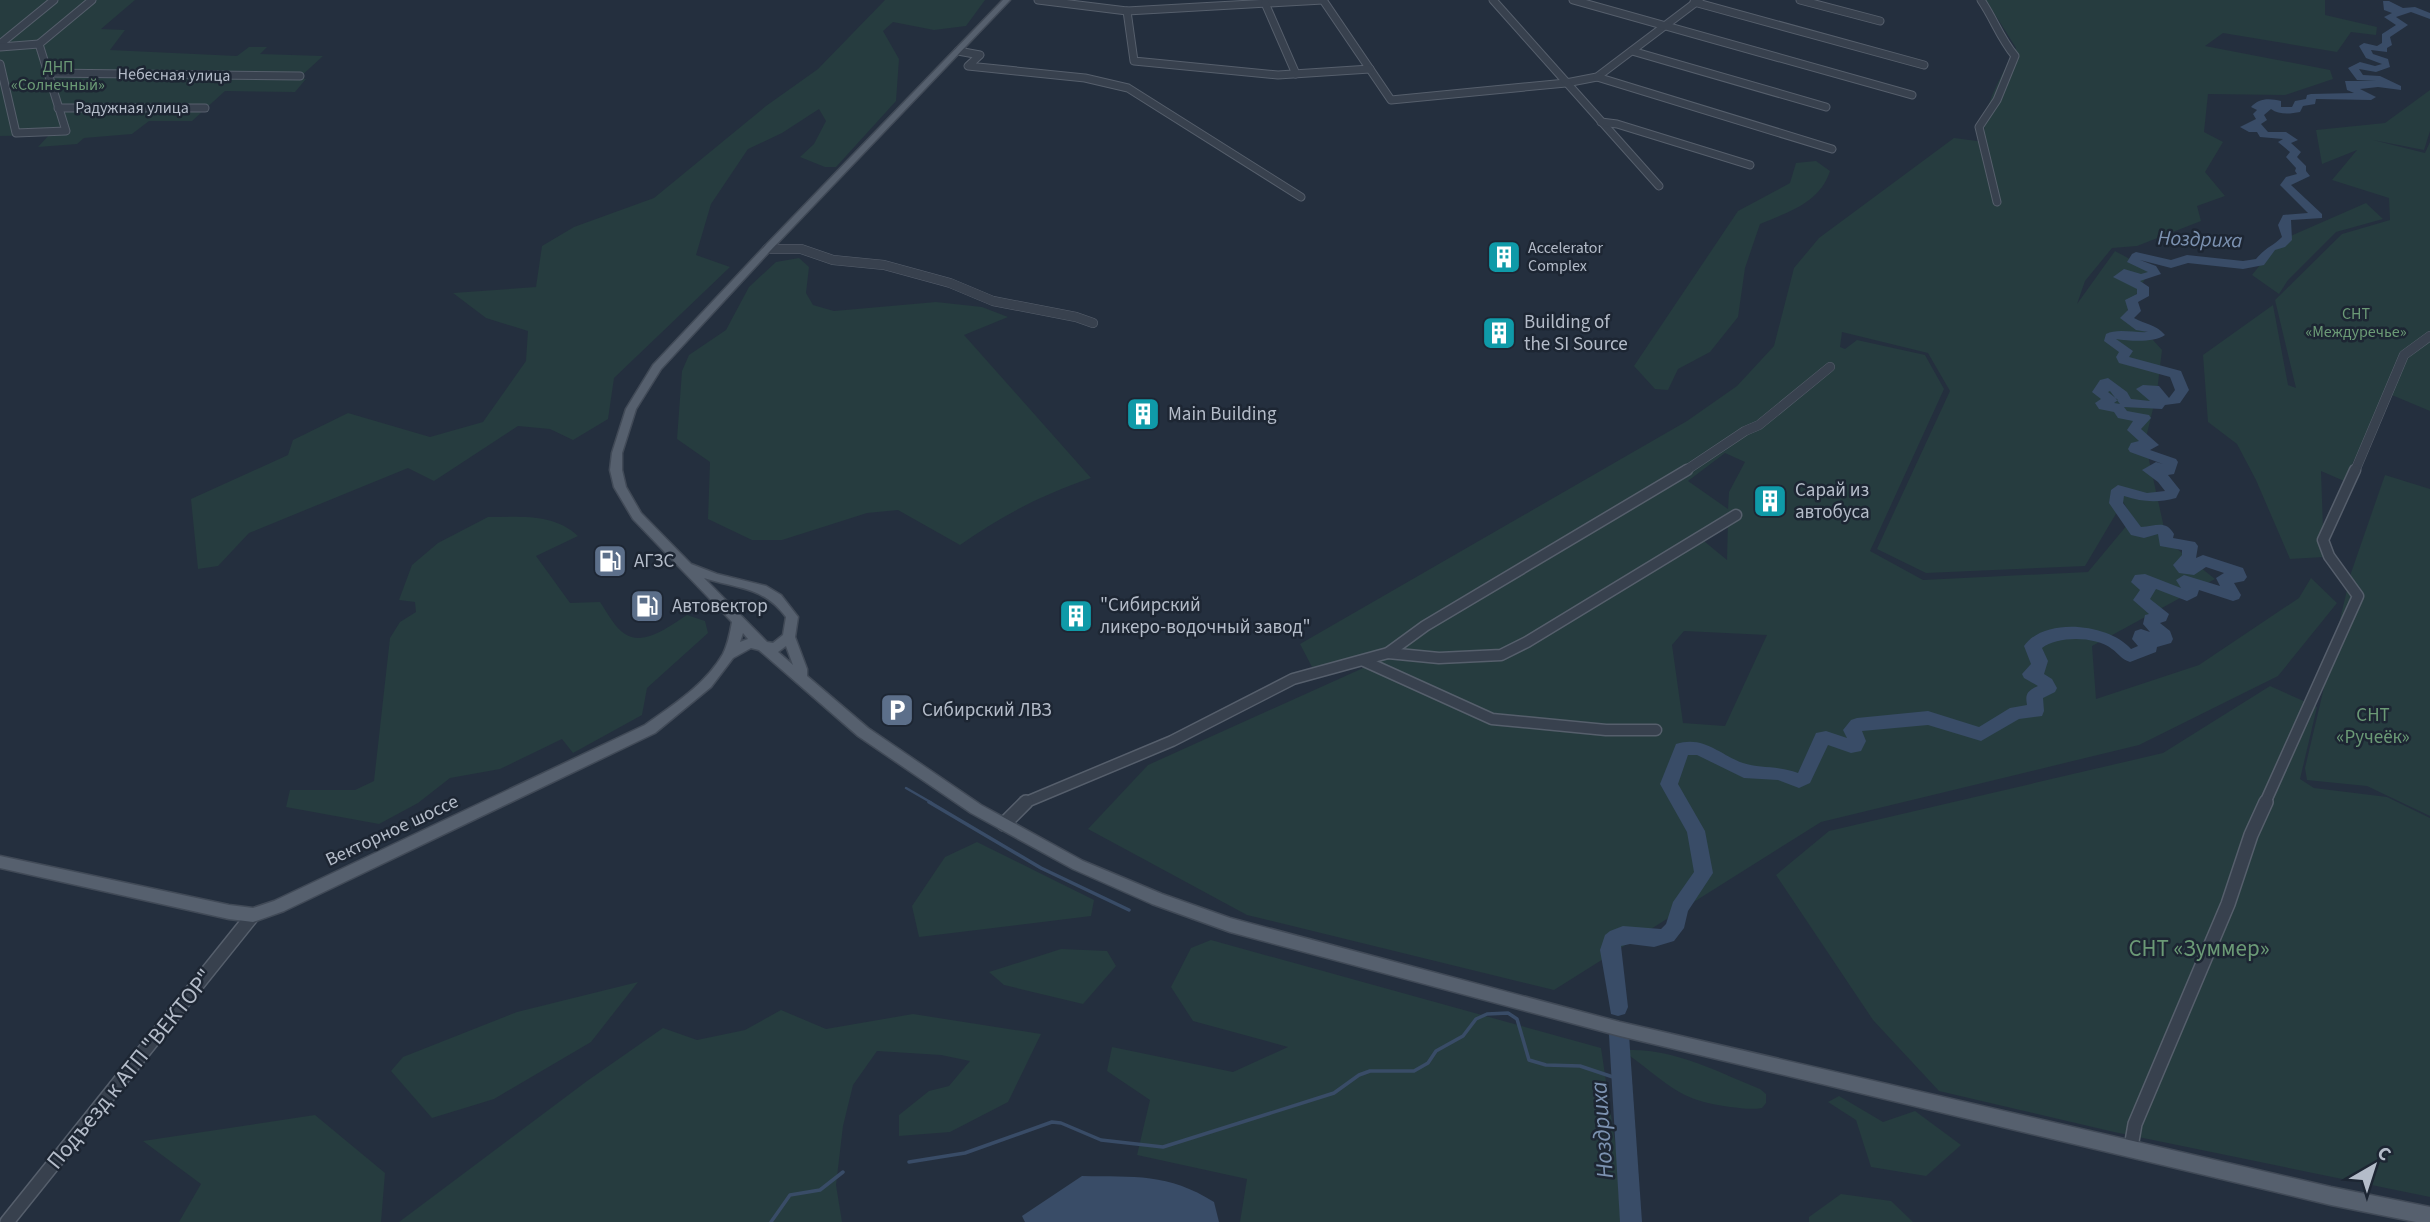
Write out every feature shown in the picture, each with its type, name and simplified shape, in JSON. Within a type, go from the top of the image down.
[{"type":"main road","points":[[1007,0],[767,249],[650,377],[631,409],[617,453],[616,470],[620,486],[637,516],[738,623],[800,679],[863,732],[976,808],[1078,865],[1157,899],[1230,925],[1619,1029],[2331,1196],[2430,1216]]},
{"type":"main road","points":[[687,567],[724,580],[751,584],[774,594],[792,617],[789,637],[801,669],[800,679]]},
{"type":"main road","points":[[712,596],[715,586],[724,580]]},
{"type":"main road","name":"Векторное шоссе","points":[[0,862],[253,915],[279,906],[650,729],[693,695],[728,657],[736,639],[738,623]]},
{"type":"main road","points":[[728,657],[741,645],[753,643],[775,648],[789,637]]},
{"type":"street","points":[[0,45],[54,0]]},
{"type":"street","points":[[0,45],[39,44],[92,0]]},
{"type":"street","points":[[1038,0],[1127,11],[1323,0],[1391,100],[1566,83],[1597,77],[1698,1]]},
{"type":"street","points":[[1493,0],[1659,186]]},
{"type":"street","points":[[1573,0],[1912,95]]},
{"type":"street","points":[[1688,0],[1924,65]]},
{"type":"street","points":[[1800,0],[1880,21]]},
{"type":"street","points":[[1981,0],[1989,11],[1999,36],[2015,56],[1997,100],[1979,127],[1997,202]]},
{"type":"street","points":[[1265,3],[1296,74]]},
{"type":"street","points":[[1127,11],[1134,61],[1278,75],[1370,69]]},
{"type":"street","points":[[0,64],[16,133],[66,131],[39,44]]},
{"type":"street","points":[[958,51],[980,55],[968,66],[1085,78],[1128,88],[1301,197]]},
{"type":"street","points":[[1632,51],[1826,107]]},
{"type":"street","name":"Небесная улица","points":[[48,73],[300,76]]},
{"type":"street","points":[[1597,77],[1832,149]]},
{"type":"street","name":"Радужная улица","points":[[58,108],[205,108]]},
{"type":"street","points":[[1601,122],[1617,124],[1750,165]]},
{"type":"street","points":[[767,249],[801,249],[833,260],[884,265],[950,283],[993,301],[1076,317],[1093,323]]},
{"type":"street","points":[[2131,1147],[2135,1124],[2228,904],[2251,835],[2358,596],[2329,556],[2323,540],[2352,478],[2394,374],[2404,355],[2430,336]]},
{"type":"street","points":[[1004,824],[1027,800],[1172,741],[1293,679],[1364,662],[1388,653],[1425,626],[1759,425],[1830,367]]},
{"type":"street","points":[[1388,653],[1439,658],[1501,655],[1527,642],[1736,515]]},
{"type":"street","points":[[1364,662],[1492,719],[1606,730],[1656,730]]},
{"type":"street","name":"Подъезд к АТП \"ВЕКТОР\"","points":[[7,1222],[253,915]]},
{"type":"green space","name":"ДНП «Солнечный»","points":[[0,0],[135,0],[101,29],[125,30],[110,50],[237,56],[249,47],[267,47],[260,54],[323,56],[299,78],[306,79],[295,92],[225,91],[192,121],[149,121],[132,134],[84,138],[77,144],[38,147],[49,135],[0,136]]},
{"type":"green space","points":[[885,0],[985,0],[966,26],[934,30],[893,22],[883,31],[899,59],[896,101],[836,167],[825,167],[800,157],[814,144],[826,121],[819,109],[782,133],[748,149],[711,204],[696,255],[730,267],[614,378],[608,419],[573,440],[550,429],[518,426],[434,481],[408,468],[249,533],[218,566],[198,569],[191,499],[288,455],[293,440],[348,413],[430,437],[483,422],[526,361],[528,331],[486,318],[453,293],[536,287],[542,246],[574,227],[654,198],[766,106],[818,69]]},
{"type":"green space","points":[[1986,0],[2325,0],[2325,15],[2377,27],[2376,35],[2351,32],[2337,52],[2223,33],[2205,46],[2330,70],[2333,79],[2285,95],[2208,94],[2204,132],[2223,142],[2205,172],[2225,196],[2197,206],[2201,221],[2137,246],[2112,248],[2085,281],[2077,304],[2115,251],[2150,270],[2127,311],[2162,350],[2157,392],[2145,442],[2167,541],[2215,579],[2092,646],[2096,699],[2199,665],[2299,598],[2311,578],[2337,603],[2278,676],[2139,745],[1821,822],[1554,990],[1247,915],[1088,829],[1148,765],[1372,664],[1364,658],[1312,667],[1300,644],[1687,421],[1737,386],[1774,346],[1794,268],[1819,238],[1954,138],[1985,142],[1984,129],[1989,105],[2016,48]],"holes":[[[1842,332],[1928,353],[1950,391],[1877,549],[1926,573],[2085,566],[2117,512],[2120,497],[2133,518],[2088,572],[1923,580],[1870,551],[1944,389],[1925,355],[1857,340],[1845,349],[1840,347]],[[1725,453],[1745,462],[1729,492],[1728,509],[1688,481]],[[1728,520],[1727,560],[1699,537]],[[1684,631],[1767,635],[1725,726],[1683,723],[1672,645]]]},
{"type":"green space","name":"СНТ «Междуречье»","points":[[2430,90],[2430,131],[2424,150],[2373,140],[2425,153],[2430,142],[2430,411],[2387,393],[2344,481],[2321,471],[2324,557],[2290,559],[2256,480],[2237,444],[2208,422],[2203,355],[2273,305],[2288,385],[2296,388],[2275,300],[2342,234],[2390,220],[2389,198],[2332,180],[2357,150],[2322,164],[2316,130],[2385,123]]},
{"type":"green space","points":[[1816,161],[1830,171],[1819,191],[1802,205],[1760,224],[1745,268],[1738,317],[1710,352],[1678,369],[1668,390],[1655,389],[1634,366],[1738,211],[1790,183],[1796,163]]},
{"type":"green space","points":[[2366,203],[2383,219],[2336,232],[2288,280],[2279,294],[2252,275],[2279,241]]},
{"type":"green space","points":[[799,258],[809,267],[806,293],[813,305],[834,311],[936,302],[982,307],[1008,317],[964,335],[1091,478],[1055,491],[1023,507],[960,545],[898,510],[867,513],[782,540],[752,540],[708,519],[710,462],[677,439],[682,371],[689,355],[726,330],[749,287],[776,262]]},
{"type":"green space","name":"СНТ «Ручеёк»","points":[[2385,475],[2430,489],[2430,816],[2367,786],[2307,780],[2305,768],[2351,573]]},
{"type":"green space","points":[[488,517],[547,520],[558,523],[578,536],[536,556],[570,603],[600,602],[625,634],[640,638],[649,636],[687,615],[705,621],[708,633],[647,688],[642,715],[573,753],[562,739],[500,769],[450,778],[418,803],[379,824],[286,807],[290,790],[355,790],[374,781],[390,638],[400,622],[416,612],[415,602],[399,600],[412,565],[438,543]]},
{"type":"green space","name":"СНТ «Зуммер»","points":[[2270,686],[2317,707],[2300,779],[2314,788],[2387,797],[2430,818],[2430,1197],[2114,1132],[1939,1091],[1873,1020],[1776,875],[1829,831],[2163,753]]},
{"type":"green space","points":[[977,842],[1094,900],[1091,916],[919,937],[912,906],[945,857]]},
{"type":"green space","points":[[1211,940],[1601,1048],[1627,1222],[1240,1222],[1247,1179],[1137,1155],[1150,1100],[1107,1071],[1112,1047],[1233,1072],[1288,1047],[1193,1021],[1171,987],[1191,948]]},
{"type":"green space","points":[[1061,949],[1107,951],[1116,966],[1083,1004],[1004,985],[989,972]]},
{"type":"green space","points":[[638,982],[591,1042],[494,1099],[432,1118],[391,1071],[403,1057],[517,1012]]},
{"type":"green space","points":[[781,1010],[826,1029],[913,1014],[1041,1034],[1008,1102],[950,1132],[899,1136],[899,1115],[929,1091],[949,1086],[970,1061],[941,1055],[877,1051],[853,1085],[843,1126],[836,1185],[842,1222],[399,1222],[587,1081],[663,1028],[697,1040],[745,1030]]},
{"type":"green space","points":[[1630,1050],[1663,1053],[1712,1069],[1760,1089],[1766,1094],[1766,1103],[1762,1108],[1750,1109],[1698,1100],[1666,1083],[1627,1054]]},
{"type":"green space","points":[[1839,1096],[1883,1122],[1915,1111],[1961,1145],[1926,1176],[1871,1167],[1856,1120],[1828,1102]]},
{"type":"green space","points":[[315,1115],[385,1173],[381,1222],[179,1222],[201,1184],[143,1141]]},
{"type":"green space","points":[[1841,1194],[1891,1201],[1913,1222],[1809,1222],[1809,1217]]},
{"type":"water","points":[[1082,1176],[1150,1179],[1181,1186],[1214,1202],[1219,1222],[1025,1222],[1022,1216]]},
{"type":"waterway","name":"Ноздриха","points":[[1618,1007],[1610,950],[1612,941],[1623,935],[1654,939],[1668,935],[1674,928],[1679,908],[1704,873],[1696,831],[1669,784],[1682,749],[1700,748],[1744,771],[1779,773],[1799,781],[1804,778],[1822,738],[1831,738],[1855,746],[1857,741],[1852,730],[1857,725],[1928,718],[1981,734],[2016,713],[2036,711],[2034,695],[2049,688],[2046,683],[2030,674],[2038,671],[2040,664],[2032,646],[2046,637],[2061,634],[2093,636],[2112,641],[2130,656],[2150,648],[2140,639],[2141,635],[2156,641],[2165,639],[2151,624],[2151,619],[2160,617],[2161,614],[2141,600],[2149,588],[2139,582],[2140,579],[2187,595],[2192,592],[2184,580],[2233,595],[2224,578],[2239,577],[2238,572],[2203,560],[2194,570],[2184,569],[2181,565],[2189,557],[2190,546],[2165,542],[2167,534],[2162,529],[2144,533],[2136,531],[2116,503],[2118,490],[2147,498],[2171,495],[2173,490],[2166,485],[2165,480],[2149,470],[2156,467],[2169,471],[2171,462],[2135,449],[2136,446],[2152,445],[2134,430],[2144,418],[2123,415],[2118,408],[2104,406],[2102,403],[2111,400],[2099,392],[2108,382],[2122,395],[2126,403],[2157,406],[2159,404],[2153,395],[2143,389],[2154,389],[2168,402],[2175,400],[2182,390],[2176,374],[2124,360],[2122,357],[2127,351],[2110,341],[2110,337],[2115,334],[2127,337],[2159,335],[2150,327],[2140,327],[2126,318],[2135,311],[2131,300],[2143,296],[2143,287],[2119,277],[2124,273],[2141,278],[2155,274],[2152,269],[2133,262],[2136,256],[2171,264],[2187,259],[2243,265],[2260,262],[2271,248],[2281,245],[2288,238],[2284,225],[2287,217],[2318,216],[2285,185],[2290,179],[2305,176],[2300,171],[2302,168],[2291,157],[2296,152],[2283,142],[2293,140],[2282,134],[2264,135],[2260,127],[2253,130],[2245,127],[2262,120],[2258,114],[2266,109],[2256,107],[2271,102],[2277,103],[2277,109],[2290,111],[2296,110],[2299,103],[2311,102],[2311,97],[2371,97],[2350,88],[2348,83],[2398,88],[2377,78],[2360,78],[2353,68],[2360,65],[2376,69],[2387,65],[2385,61],[2369,56],[2364,46],[2384,50],[2381,46],[2387,45],[2385,36],[2403,25],[2389,17],[2400,13],[2387,8],[2386,3],[2402,11],[2412,9],[2430,16]]},
{"type":"waterway","points":[[906,788],[932,803]]},
{"type":"waterway","points":[[929,802],[1041,868],[1129,910]]},
{"type":"waterway","points":[[909,1162],[965,1153],[1052,1122],[1061,1123],[1101,1140],[1163,1147],[1334,1093],[1359,1075],[1370,1071],[1414,1071],[1428,1063],[1436,1051],[1463,1036],[1476,1019],[1487,1014],[1508,1013],[1517,1019],[1529,1060],[1546,1065],[1580,1066],[1622,1080]]},
{"type":"waterway","name":"Ноздриха","points":[[1619,1035],[1631,1222]]},
{"type":"waterway","points":[[771,1222],[790,1195],[820,1190],[843,1172]]},
{"type":"place","name":"Accelerator Complex","points":[[1504,257]]},
{"type":"place","name":"Building of the SI Source","points":[[1499,333]]},
{"type":"place","name":"Main Building","points":[[1143,414]]},
{"type":"place","name":"Сарай из автобуса","points":[[1770,501]]},
{"type":"place","name":"АГЗС","points":[[610,561]]},
{"type":"place","name":"Автовектор","points":[[647,606]]},
{"type":"place","name":"\"Сибирский ликеро-водочный завод\"","points":[[1076,616]]},
{"type":"place","name":"Сибирский ЛВЗ","points":[[897,710]]}]
